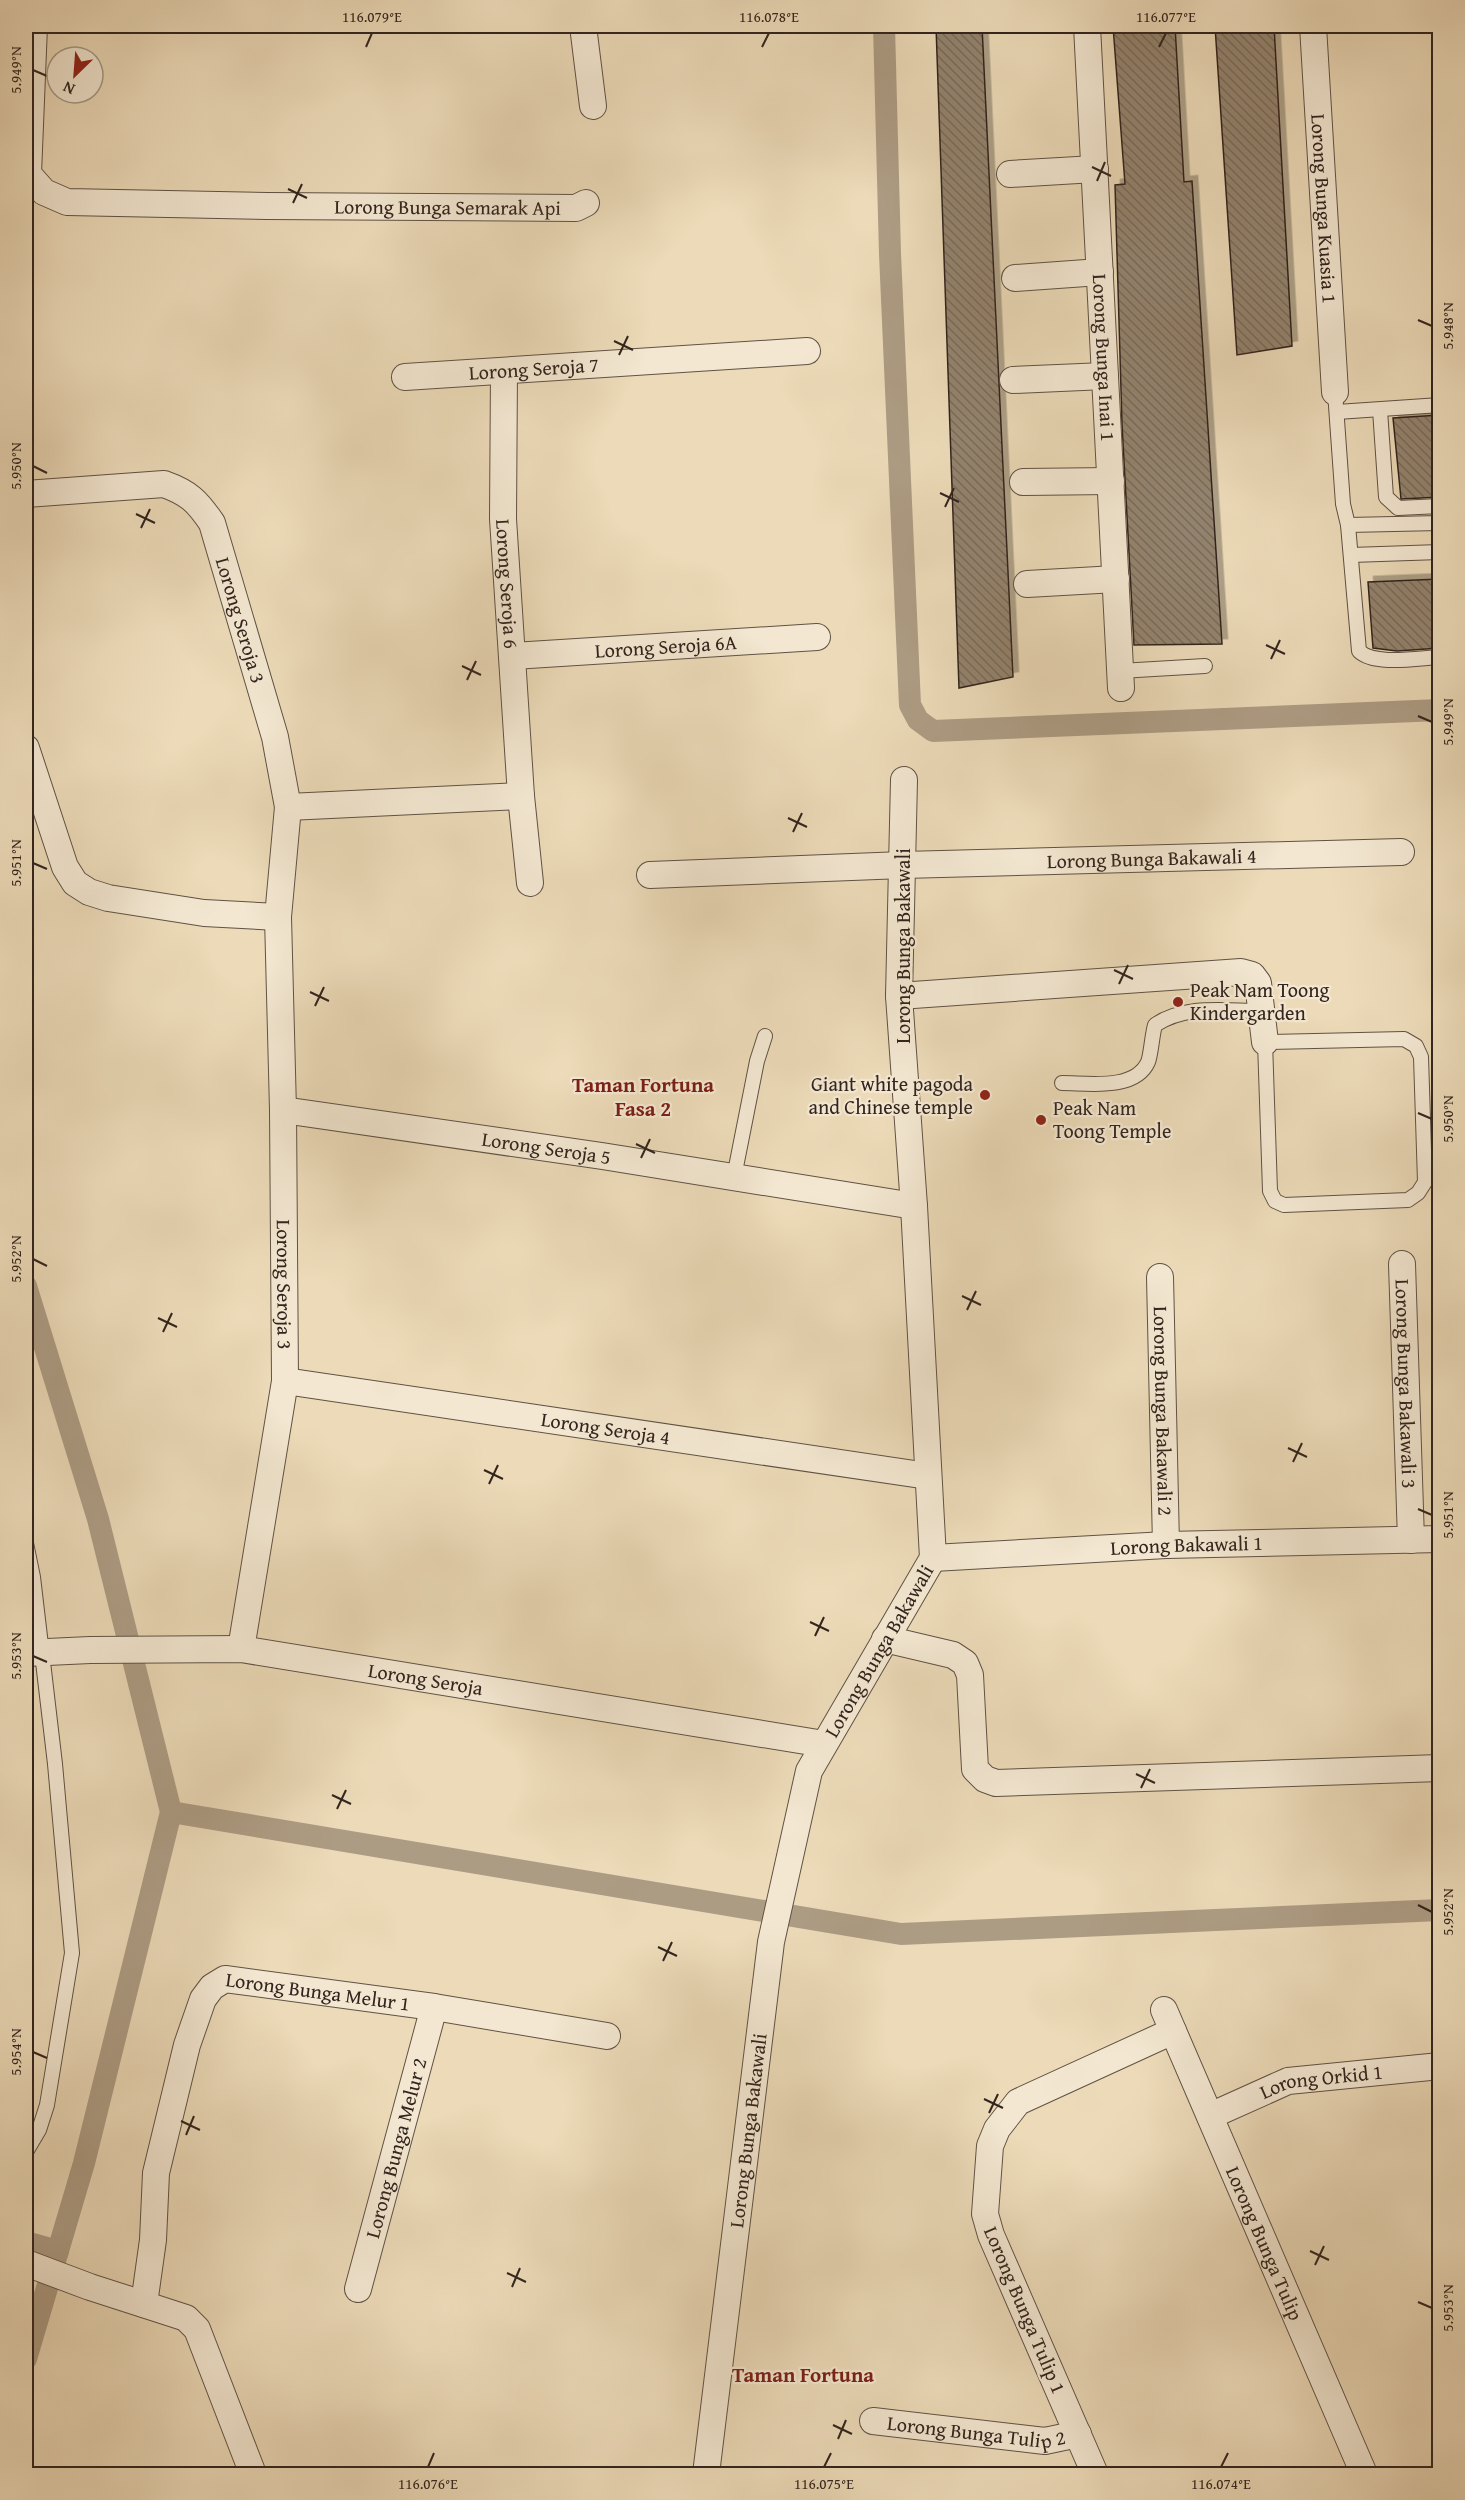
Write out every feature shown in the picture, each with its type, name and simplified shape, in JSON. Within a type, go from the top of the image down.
[{"type":"street","name":"Lorong Bunga Semarak Api","points":[[34,26],[28,174],[44,192],[67,202],[576,208],[586,203]]},
{"type":"street","points":[[583,26],[592,106]]},
{"type":"street","name":"Lorong Bunga Inai 1","points":[[1088,26],[1121,679]]},
{"type":"street","name":"Lorong Bunga Kuasia 1","points":[[1313,26],[1336,402]]},
{"type":"street","points":[[1010,174],[1095,169]]},
{"type":"street","points":[[1015,278],[1100,272]]},
{"type":"street","name":"Lorong Seroja 7","points":[[405,377],[807,351]]},
{"type":"street","name":"Lorong Seroja 6","points":[[504,371],[502,519],[521,796],[530,883]]},
{"type":"street","points":[[1013,381],[1105,376]]},
{"type":"street","points":[[1023,482],[1111,481]]},
{"type":"street","name":"Lorong Seroja 3","points":[[26,494],[164,484],[183,491],[199,503],[212,523],[274,737],[288,807],[278,917],[284,1110],[285,1381],[241,1649]]},
{"type":"street","points":[[1027,584],[1116,579]]},
{"type":"street","name":"Lorong Seroja 6A","points":[[513,656],[818,637]]},
{"type":"street","points":[[26,748],[65,867],[75,883],[89,892],[108,898],[204,913],[278,917]]},
{"type":"street","name":"Lorong Bunga Bakawali","points":[[706,2475],[771,1942],[809,1771],[933,1558],[914,1206],[899,996],[904,780]]},
{"type":"street","points":[[288,807],[521,796]]},
{"type":"street","name":"Lorong Bunga Bakawali 4","points":[[650,875],[903,865],[1401,852]]},
{"type":"street","points":[[899,996],[1241,972],[1252,975],[1258,983],[1265,1042]]},
{"type":"street","name":"Lorong Seroja 5","points":[[284,1110],[914,1206]]},
{"type":"street","name":"Lorong Bunga Bakawali 3","points":[[1402,1264],[1412,1540]]},
{"type":"street","name":"Lorong Bunga Bakawali 2","points":[[1160,1277],[1166,1545]]},
{"type":"street","name":"Lorong Seroja 4","points":[[285,1381],[928,1476]]},
{"type":"street","name":"Lorong Bakawali 1","points":[[933,1558],[1166,1545],[1440,1539]]},
{"type":"street","points":[[885,1638],[953,1655],[964,1663],[970,1675],[975,1769],[985,1779],[996,1783],[1440,1768]]},
{"type":"street","name":"Lorong Seroja","points":[[34,1652],[241,1649],[824,1744]]},
{"type":"street","name":"Lorong Bunga Melur 1","points":[[144,2304],[153,2240],[156,2173],[187,2045],[203,1999],[212,1987],[225,1979],[434,2007],[607,2036]]},
{"type":"street","name":"Lorong Bunga Melur 2","points":[[358,2289],[434,2007]]},
{"type":"street","name":"Lorong Bunga Tulip","points":[[1169,2021],[1364,2475]]},
{"type":"street","name":"Lorong Bunga Tulip 1","points":[[1095,2475],[991,2235],[985,2214],[990,2146],[997,2129],[1018,2102],[1169,2021]]},
{"type":"street","name":"Lorong Orkid 1","points":[[1210,2116],[1288,2081],[1440,2066]]},
{"type":"street","points":[[26,2263],[90,2287],[186,2318],[197,2329],[253,2475]]},
{"type":"street","name":"Lorong Bunga Tulip 2","points":[[873,2421],[1045,2441],[1078,2434]]},
{"type":"lane","points":[[1440,405],[1380,410],[1336,402],[1343,504],[1348,525],[1359,651],[1365,657],[1384,660],[1440,657]]},
{"type":"lane","points":[[1380,410],[1386,498],[1398,508],[1440,506]]},
{"type":"lane","points":[[1348,525],[1440,523]]},
{"type":"lane","points":[[1351,555],[1440,552]]},
{"type":"lane","points":[[1121,679],[1205,666]]},
{"type":"lane","points":[[1062,1083],[1125,1082],[1139,1073],[1149,1061],[1155,1025],[1169,1015],[1189,1010],[1261,1011]]},
{"type":"lane","points":[[734,1177],[757,1061],[765,1036]]},
{"type":"lane","points":[[1404,1039],[1416,1046],[1421,1057],[1425,1182],[1418,1193],[1408,1200],[1284,1205],[1275,1201],[1270,1191],[1265,1042],[1404,1039]]},
{"type":"lane","points":[[26,1543],[33,1577],[34,1652],[55,1764],[72,1953],[47,2105],[39,2130],[26,2152]]},
{"type":"building","points":[[936,26],[982,26],[1013,677],[959,688]]},
{"type":"building","points":[[1113,26],[1175,26],[1184,182],[1192,181],[1222,644],[1134,645],[1122,424],[1115,185],[1125,184]]},
{"type":"building","points":[[1215,26],[1274,26],[1292,346],[1237,355]]},
{"type":"building","points":[[1440,415],[1440,497],[1401,499],[1393,418]]},
{"type":"building","points":[[1440,579],[1440,648],[1397,651],[1373,648],[1368,582]]},
{"type":"waterway","points":[[884,26],[890,254],[910,705],[918,720],[933,731],[1440,710]]},
{"type":"waterway","points":[[26,1286],[98,1519],[171,1812],[84,2163],[26,2359]]},
{"type":"waterway","points":[[171,1812],[901,1934],[1440,1910]]},
{"type":"waterway","points":[[26,2242],[58,2251]]},
{"type":"place","name":"Peak Nam Toong Kindergarden","points":[[1178,1002]]},
{"type":"place","name":"Giant white pagoda and Chinese temple","points":[[985,1095]]},
{"type":"place","name":"Peak Nam Toong Temple","points":[[1041,1120]]},
{"type":"district","name":"Taman Fortuna Fasa 2","points":[[643,1097]]},
{"type":"district","name":"Taman Fortuna","points":[[803,2375]]}]
